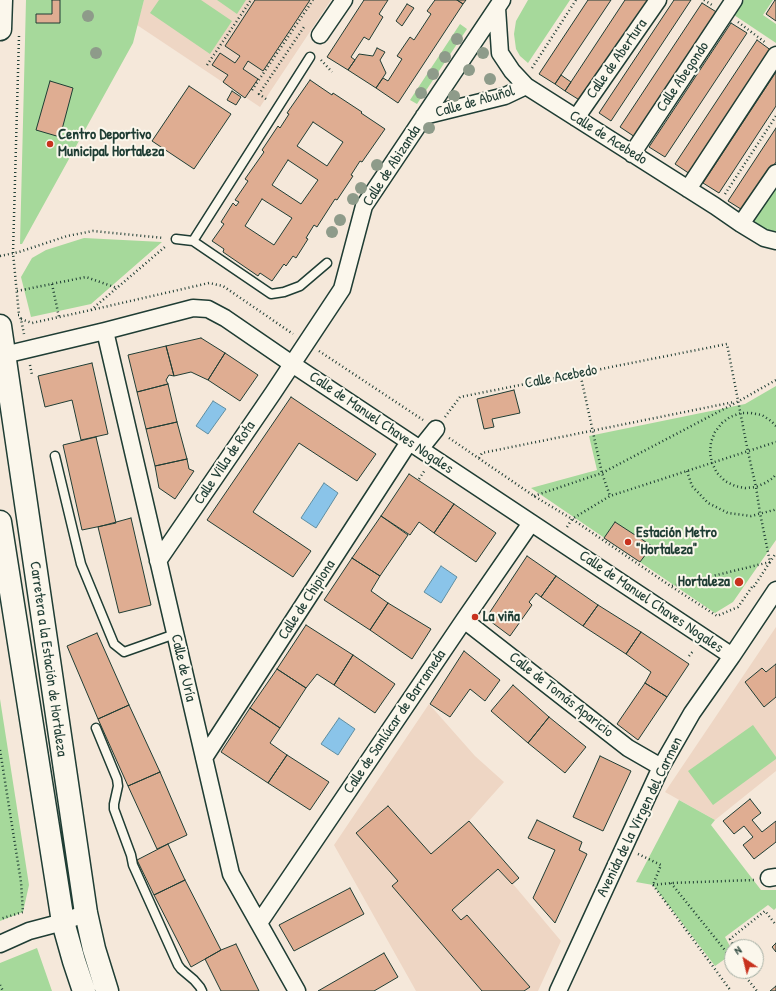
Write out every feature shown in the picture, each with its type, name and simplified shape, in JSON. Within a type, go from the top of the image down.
[{"type":"street","points":[[1,0],[10,30]]},
{"type":"street","points":[[320,36],[344,0]]},
{"type":"street","name":"Calle de Abertura","points":[[576,118],[658,0]]},
{"type":"street","name":"Calle Abegondo","points":[[632,154],[719,9],[734,0]]},
{"type":"street","name":"Calle de Acebedo","points":[[499,4],[500,53],[512,71],[526,86],[742,224],[770,239]]},
{"type":"street","name":"Calle de Abizanda","points":[[292,364],[342,289],[364,206],[499,4]]},
{"type":"street","points":[[688,189],[773,50]]},
{"type":"street","name":"Calle de Abuñol","points":[[424,116],[505,96],[526,86]]},
{"type":"street","points":[[742,224],[776,173]]},
{"type":"street","name":"Calle de Manuel Chaves Nogales","points":[[2,356],[193,308],[208,309],[225,318],[732,656]]},
{"type":"street","name":"Carretera a la Estación de Hortaleza","points":[[0,326],[2,356],[86,913],[94,949],[107,991]]},
{"type":"street","name":"Calle de Uría","points":[[105,331],[231,874],[297,991]]},
{"type":"street","name":"Calle Villa de Rota","points":[[158,561],[292,364]]},
{"type":"street","points":[[415,445],[436,429]]},
{"type":"street","name":"Calle de Chipiona","points":[[204,758],[415,445]]},
{"type":"street","name":"Carretera a la Estación de Hortaleza","points":[[0,522],[64,922],[74,961],[84,991]]},
{"type":"street","name":"Calle de Sanlúcar de Barrameda","points":[[259,923],[464,620],[532,523]]},
{"type":"street","name":"Avenida de la Virgen del Carmen","points":[[558,991],[661,767],[692,713],[773,595]]},
{"type":"street","name":"Calle de Tomás Aparicio","points":[[464,620],[628,748],[661,767]]},
{"type":"street","points":[[0,944],[29,931],[64,922],[86,913]]},
{"type":"lane","points":[[193,241],[310,57]]},
{"type":"lane","points":[[176,239],[193,241],[271,294],[284,292],[300,286],[327,262]]},
{"type":"lane","points":[[55,456],[81,564],[114,644],[124,652],[175,634]]},
{"type":"lane","points":[[96,728],[117,779],[118,786],[114,809],[134,865],[178,965],[194,980],[202,991]]},
{"type":"path","points":[[207,65],[250,0]]},
{"type":"path","points":[[252,90],[312,0]]},
{"type":"path","points":[[534,66],[576,0]]},
{"type":"path","points":[[704,0],[719,9],[773,50]]},
{"type":"path","points":[[266,99],[259,94],[305,25]]},
{"type":"path","points":[[10,30],[13,254],[20,315]]},
{"type":"path","points":[[323,56],[320,59],[332,72]]},
{"type":"path","points":[[722,199],[776,116]]},
{"type":"path","points":[[0,256],[13,254],[67,236],[93,231],[176,239]]},
{"type":"path","points":[[21,319],[32,323],[90,310],[166,246]]},
{"type":"path","points":[[17,290],[86,277],[117,288]]},
{"type":"path","points":[[52,284],[59,317]]},
{"type":"path","name":"Calle Acebedo","points":[[436,429],[460,397],[727,344],[739,401]]},
{"type":"path","points":[[580,373],[602,473],[610,496]]},
{"type":"path","points":[[534,496],[602,473],[776,380]]},
{"type":"path","points":[[739,401],[770,562]]},
{"type":"path","points":[[479,458],[482,453],[739,401]]},
{"type":"path","points":[[776,426],[762,415],[751,413],[730,417],[722,423],[715,432],[711,442],[710,453],[712,463],[717,473],[735,486],[746,488],[756,487],[773,478],[776,474]]},
{"type":"path","points":[[558,540],[572,519],[610,496],[776,442]]},
{"type":"path","points":[[687,472],[692,486],[708,503],[728,513],[751,516],[776,509]]},
{"type":"path","points":[[773,595],[752,588],[776,553]]},
{"type":"path","points":[[672,587],[770,562]]},
{"type":"path","points":[[0,750],[21,882],[23,912],[0,919]]},
{"type":"path","points":[[623,847],[661,865],[652,885]]},
{"type":"path","points":[[652,885],[749,880]]},
{"type":"path","points":[[671,883],[724,949]]},
{"type":"path","points":[[652,885],[731,991]]},
{"type":"path","points":[[730,939],[766,911],[776,925]]},
{"type":"path","points":[[747,979],[757,991]]},
{"type":"path","points":[[0,984],[3,991]]},
{"type":"shaded area","points":[[144,0],[331,0],[260,107],[137,25]]},
{"type":"shaded area","points":[[776,627],[776,771],[715,820],[665,792]]},
{"type":"shaded area","points":[[429,704],[475,756],[504,782],[469,821],[519,878],[513,884],[561,941],[538,991],[416,991],[334,845]]},
{"type":"green space","name":"Centro Deportivo Municipal Hortaleza","points":[[26,0],[144,0],[133,43],[22,244],[20,244]]},
{"type":"green space","points":[[159,0],[201,0],[232,21],[210,54],[150,13]]},
{"type":"green space","points":[[217,0],[246,0],[237,14]]},
{"type":"green space","points":[[528,0],[570,0],[528,63],[520,56],[516,49],[514,34],[516,21]]},
{"type":"green space","points":[[744,0],[773,0],[763,15],[776,24],[776,43],[734,15]]},
{"type":"green space","points":[[460,24],[467,29],[417,104],[410,100]]},
{"type":"green space","points":[[774,186],[776,187],[776,232],[755,224],[753,221],[753,218]]},
{"type":"green space","points":[[84,238],[162,242],[91,304],[31,317],[21,277],[32,258],[46,250]]},
{"type":"green space","points":[[776,386],[776,540],[733,602],[715,613],[531,488],[597,470],[589,436],[745,404]]},
{"type":"green space","points":[[0,699],[29,885],[23,912],[0,921]]},
{"type":"green space","points":[[753,725],[776,759],[713,805],[688,771]]},
{"type":"green space","points":[[679,800],[715,820],[711,825],[761,890],[776,890],[776,908],[774,910],[768,905],[725,937],[724,960],[715,966],[653,885],[636,882]]},
{"type":"green space","points":[[37,948],[52,991],[0,991],[0,963]]},
{"type":"water","points":[[213,401],[226,409],[208,434],[196,426]]},
{"type":"water","points":[[324,483],[338,493],[316,528],[301,518]]},
{"type":"water","points":[[441,566],[457,577],[441,603],[424,592]]},
{"type":"water","points":[[339,718],[355,729],[338,755],[321,744]]},
{"type":"building","points":[[52,0],[60,0],[60,23],[36,23],[36,14],[52,14]]},
{"type":"building","points":[[255,0],[310,0],[263,71],[248,61],[243,69],[258,79],[245,98],[223,82],[228,75],[212,65],[220,53],[235,63],[240,56],[225,46]]},
{"type":"building","points":[[364,0],[388,0],[379,14],[383,17],[369,40],[364,37],[351,57],[355,60],[348,70],[327,57]]},
{"type":"building","points":[[435,0],[457,0],[463,4],[398,103],[376,88],[383,78],[388,81],[402,59],[397,56],[410,37],[414,40],[431,14],[427,11]]},
{"type":"building","points":[[457,0],[466,0],[463,4]]},
{"type":"building","points":[[588,0],[611,0],[555,84],[539,74]]},
{"type":"building","points":[[625,0],[648,0],[581,101],[565,91]]},
{"type":"building","points":[[674,0],[691,0],[611,121],[599,113]]},
{"type":"building","points":[[776,0],[776,21],[766,14]]},
{"type":"building","points":[[702,3],[718,13],[635,137],[620,127]]},
{"type":"building","points":[[407,4],[414,8],[402,26],[396,21]]},
{"type":"building","points":[[731,23],[747,33],[665,157],[649,147]]},
{"type":"building","points":[[757,40],[772,51],[690,174],[675,164]]},
{"type":"building","points":[[377,48],[385,52],[380,60],[386,73],[376,88],[348,70],[359,54],[373,56]]},
{"type":"building","points":[[776,72],[776,106],[719,193],[703,183]]},
{"type":"building","points":[[561,75],[571,82],[565,91],[555,84]]},
{"type":"building","points":[[310,80],[332,95],[333,93],[385,129],[362,162],[360,161],[351,175],[353,176],[337,200],[335,199],[317,227],[314,225],[306,238],[308,239],[296,258],[293,256],[286,266],[284,264],[272,281],[260,273],[258,276],[223,252],[224,249],[212,241],[224,224],[221,222],[233,203],[236,206],[239,202],[235,200],[248,181],[245,179],[264,152],[262,150],[278,126],[280,128],[289,114],[287,113]],"holes":[[[313,122],[343,142],[327,166],[297,146]],[[288,160],[318,180],[301,204],[272,185]],[[262,199],[292,218],[274,245],[245,226]]]},
{"type":"building","points":[[50,81],[73,88],[60,137],[36,130]]},
{"type":"building","points":[[189,86],[231,114],[194,169],[152,141]]},
{"type":"building","points":[[232,91],[241,97],[236,105],[227,100]]},
{"type":"building","points":[[776,128],[776,162],[744,211],[728,201]]},
{"type":"building","points":[[201,338],[225,353],[208,380],[191,372],[174,376],[166,346]]},
{"type":"building","points":[[166,346],[174,376],[169,375],[166,380],[168,384],[137,392],[128,355]]},
{"type":"building","points":[[225,353],[258,375],[240,401],[208,380]]},
{"type":"building","points":[[92,363],[108,434],[81,440],[72,400],[45,407],[38,376]]},
{"type":"building","points":[[168,384],[177,422],[146,429],[137,392]]},
{"type":"building","points":[[514,390],[520,413],[492,419],[494,427],[484,429],[477,399]]},
{"type":"building","points":[[291,397],[376,454],[357,481],[299,443],[253,512],[311,551],[293,577],[207,520]]},
{"type":"building","points":[[177,422],[187,459],[155,466],[146,429]]},
{"type":"building","points":[[96,437],[116,523],[82,530],[63,445]]},
{"type":"building","points":[[187,459],[189,469],[194,471],[175,499],[159,488],[155,466]]},
{"type":"building","points":[[409,474],[454,504],[434,533],[419,522],[410,535],[381,516]]},
{"type":"building","points":[[454,504],[496,533],[476,562],[434,533]]},
{"type":"building","points":[[381,516],[408,535],[380,576],[352,558]]},
{"type":"building","points":[[131,518],[151,605],[119,613],[98,527]]},
{"type":"building","name":"Estación Metro \"Hortaleza\"","points":[[615,522],[652,546],[640,562],[604,538]]},
{"type":"building","points":[[527,556],[556,576],[541,597],[536,593],[529,602],[532,605],[510,636],[486,618]]},
{"type":"building","points":[[352,558],[380,576],[371,591],[388,603],[370,630],[324,600]]},
{"type":"building","points":[[556,576],[598,605],[583,626],[541,597]]},
{"type":"building","points":[[388,603],[431,629],[412,659],[370,630]]},
{"type":"building","points":[[598,605],[641,632],[626,654],[583,626]]},
{"type":"building","points":[[306,625],[353,655],[334,685],[317,674],[306,688],[277,669]]},
{"type":"building","points":[[641,632],[689,664],[667,697],[645,683],[651,672],[626,654]]},
{"type":"building","points":[[97,633],[129,705],[98,719],[67,646]]},
{"type":"building","points":[[464,651],[500,680],[485,701],[470,689],[450,717],[430,704]]},
{"type":"building","points":[[353,655],[395,684],[375,713],[334,685]]},
{"type":"building","points":[[776,664],[776,697],[764,707],[745,682],[762,668],[766,672]]},
{"type":"building","points":[[277,669],[306,688],[280,728],[250,708]]},
{"type":"building","points":[[645,683],[667,697],[638,740],[617,724]]},
{"type":"building","points":[[513,685],[549,717],[528,743],[491,711]]},
{"type":"building","points":[[129,705],[160,772],[128,786],[98,719]]},
{"type":"building","points":[[250,708],[280,728],[270,743],[287,755],[268,783],[221,752]]},
{"type":"building","points":[[549,717],[586,747],[565,773],[528,743]]},
{"type":"building","points":[[287,755],[329,782],[310,810],[268,783]]},
{"type":"building","points":[[600,756],[631,771],[603,831],[573,817]]},
{"type":"building","points":[[160,772],[187,835],[157,849],[128,786]]},
{"type":"building","points":[[750,799],[761,813],[752,820],[762,832],[776,821],[776,842],[754,859],[743,845],[753,837],[744,826],[734,834],[723,821]]},
{"type":"building","points":[[388,806],[431,854],[469,821],[519,878],[512,884],[498,869],[452,910],[461,920],[467,915],[530,987],[524,991],[482,991],[392,886],[398,881],[356,833]]},
{"type":"building","points":[[537,820],[582,842],[579,850],[587,854],[555,923],[533,898],[555,850],[528,838]]},
{"type":"building","points":[[168,844],[185,880],[154,895],[137,860]]},
{"type":"building","points":[[185,880],[221,950],[191,967],[154,895]]},
{"type":"building","points":[[350,888],[364,914],[294,951],[279,925]]},
{"type":"building","points":[[776,943],[776,952],[772,947]]},
{"type":"building","points":[[236,944],[259,991],[221,991],[205,959]]},
{"type":"building","points":[[384,953],[398,977],[374,991],[318,991]]},
{"type":"building","points":[[776,986],[776,991],[770,991]]},
{"type":"place","name":"Centro Deportivo Municipal Hortaleza","points":[[50,144]]},
{"type":"place","name":"Estación Metro \"Hortaleza\"","points":[[628,542]]},
{"type":"place","name":"Hortaleza","points":[[739,582]]},
{"type":"place","name":"La viña","points":[[475,617]]}]
